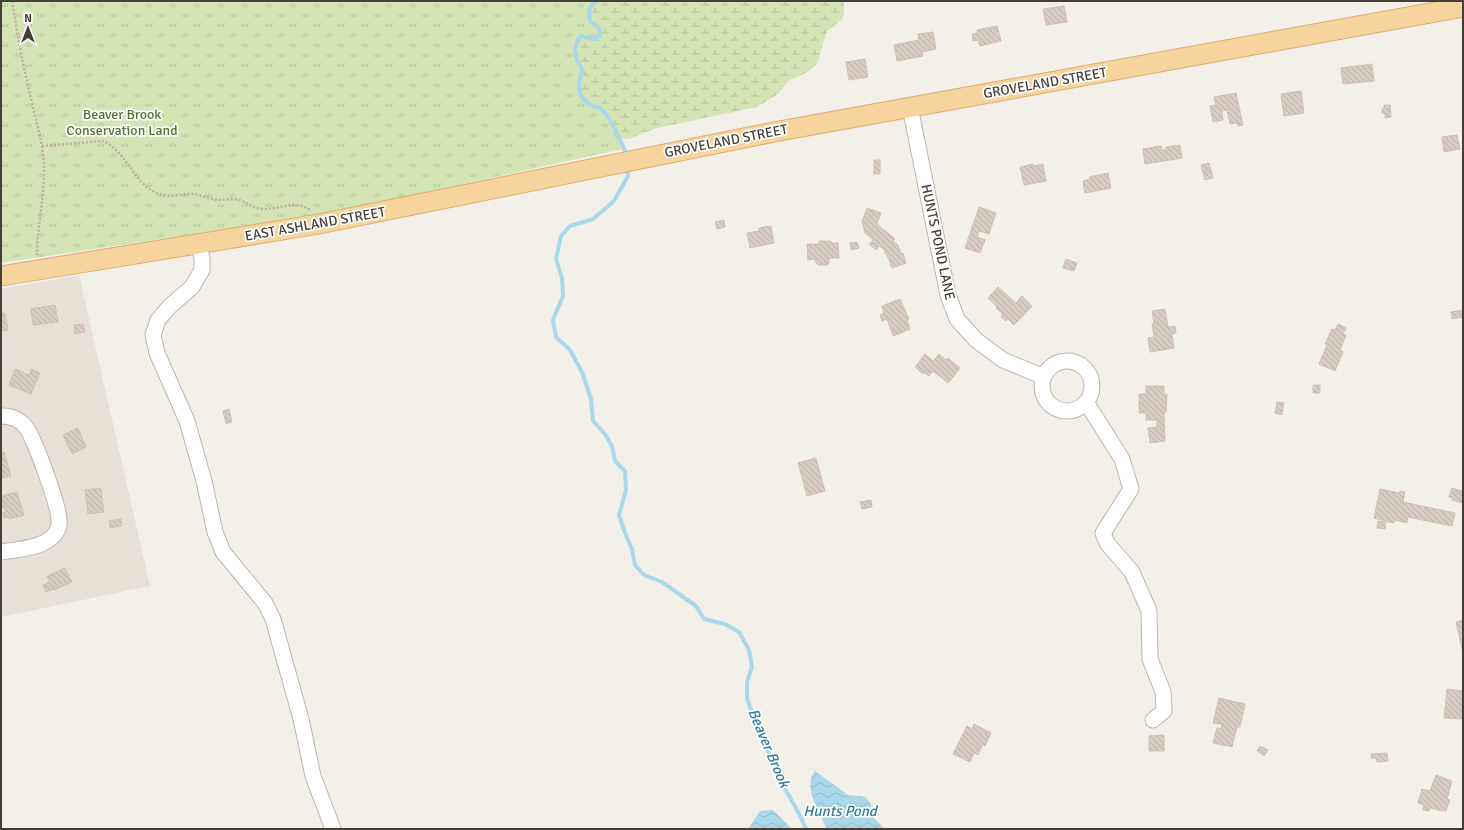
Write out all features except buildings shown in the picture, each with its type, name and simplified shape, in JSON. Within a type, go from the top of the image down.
[{"type":"main road","name":"GROVELAND STREET","points":[[628,161],[910,107],[1463,7]]},
{"type":"main road","name":"EAST ASHLAND STREET","points":[[1,276],[319,224],[628,161]]},
{"type":"street","name":"HUNTS POND LANE","points":[[910,107],[948,295],[957,319],[976,340],[1003,360],[1044,376]]},
{"type":"street","points":[[199,244],[202,259],[202,270],[192,287],[168,307],[158,320],[154,336],[157,353],[187,421],[204,481],[215,532],[223,552],[265,603],[273,618],[301,719],[313,776],[333,829]]},
{"type":"street","points":[[1060,362],[1072,362],[1083,366],[1092,379],[1090,395],[1086,402],[1080,407],[1066,411],[1051,405],[1043,392],[1042,384],[1044,376],[1048,370],[1060,362]]},
{"type":"street","points":[[1086,402],[1122,459],[1131,489],[1103,533],[1107,543],[1132,572],[1149,611],[1150,659],[1163,692],[1164,711],[1153,720]]},
{"type":"street","points":[[1,416],[11,417],[18,420],[25,425],[29,431],[57,508],[60,522],[54,535],[42,544],[1,552]]},
{"type":"path","points":[[12,1],[27,85],[42,146],[44,167],[43,196],[37,241],[37,270]]},
{"type":"path","points":[[42,146],[103,141],[120,152],[145,186],[163,195],[192,194],[216,200],[240,200],[253,207],[262,209],[272,209],[297,204],[305,206],[311,210],[319,224]]},
{"type":"shaded area","points":[[79,275],[150,586],[1,617],[1,289]]},
{"type":"green space","name":"Beaver Brook Conservation Land","points":[[1,1],[597,1],[592,5],[589,15],[590,21],[599,28],[600,35],[594,39],[580,36],[575,49],[577,60],[582,69],[579,89],[582,98],[586,102],[604,112],[614,127],[623,149],[321,215],[1,263]]},
{"type":"green space","points":[[541,1],[844,1],[844,15],[840,21],[827,31],[817,64],[806,73],[788,81],[778,94],[757,107],[657,128],[628,139],[615,138],[211,40]]},
{"type":"water","name":"Hunts Pond","points":[[815,771],[848,795],[866,797],[871,804],[872,816],[885,829],[825,829],[826,827],[811,792],[811,777]]},
{"type":"water","name":"Hunts Pond","points":[[773,810],[792,829],[748,829],[760,811]]},
{"type":"waterway","name":"Beaver Brook","points":[[597,1],[590,7],[589,14],[590,21],[599,28],[600,35],[594,39],[580,36],[575,49],[577,60],[582,69],[579,89],[582,98],[586,102],[600,108],[609,118],[625,150],[626,156]]},
{"type":"waterway","name":"Beaver Brook","points":[[627,167],[628,176],[614,201],[593,219],[570,226],[561,236],[556,259],[562,278],[563,296],[553,320],[556,337],[570,350],[582,372],[591,399],[593,421],[605,434],[612,446],[615,461],[625,471],[626,490],[619,515],[632,549],[635,565],[644,575],[662,582],[696,606],[704,619],[725,624],[739,632],[749,650],[752,667],[747,682],[747,698],[750,707],[783,785],[806,829]]}]
